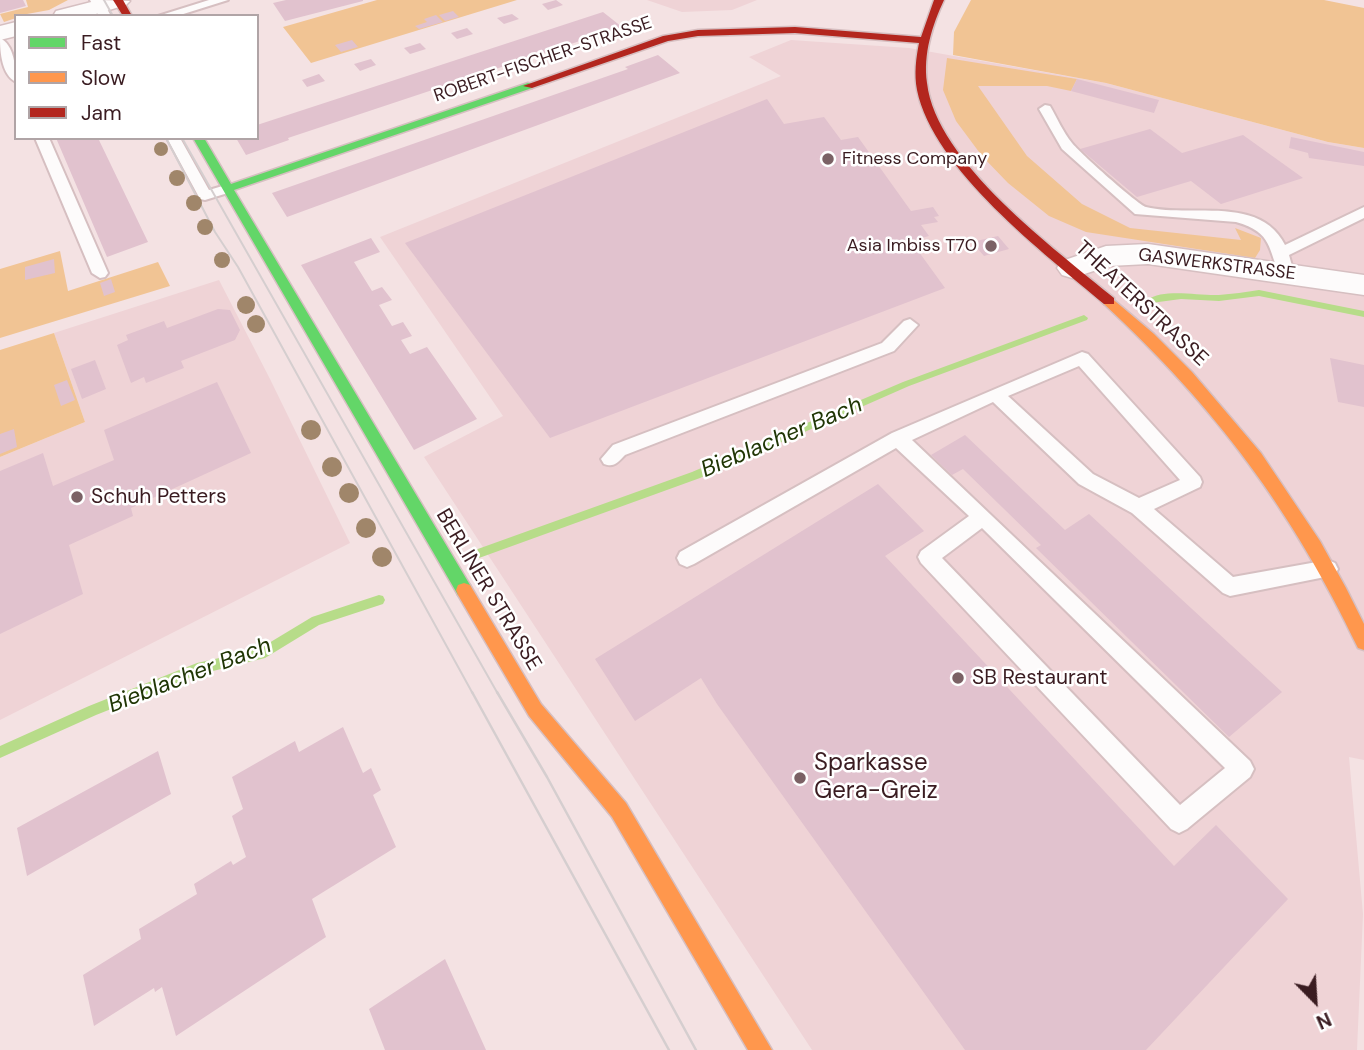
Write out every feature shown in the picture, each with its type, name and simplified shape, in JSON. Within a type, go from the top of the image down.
[{"type":"main road","name":"THEATERSTRASSE","points":[[939,0],[924,40],[919,72],[923,97],[933,122],[971,172],[1004,207],[1171,359],[1223,413],[1297,513],[1364,642]]},
{"type":"main road","name":"ROBERT-FISCHER-STRASSE","points":[[226,189],[647,44],[710,30],[753,28],[924,40]]},
{"type":"main road","name":"BERLINER STRASSE","points":[[199,140],[535,710],[619,810],[761,1050]]},
{"type":"street","points":[[74,14],[111,7]]},
{"type":"street","name":"GASWERKSTRASSE","points":[[1072,268],[1106,256],[1148,254],[1284,262],[1364,285]]},
{"type":"lane","points":[[170,14],[222,0]]},
{"type":"lane","points":[[0,42],[14,74]]},
{"type":"lane","points":[[1045,109],[1067,146],[1140,211],[1237,217],[1265,229],[1284,262],[1301,245],[1364,212]]},
{"type":"lane","points":[[43,140],[100,273]]},
{"type":"lane","points":[[174,140],[205,196],[226,189]]},
{"type":"lane","points":[[610,459],[619,450],[888,346],[910,325]]},
{"type":"lane","points":[[687,558],[898,438],[1082,358],[1193,482],[1139,507]]},
{"type":"lane","points":[[995,394],[1086,479],[1139,507],[1230,587],[1289,574],[1328,569]]},
{"type":"lane","points":[[898,438],[984,517],[1242,769],[1179,821],[928,557],[984,517]]},
{"type":"shaded area","points":[[26,0],[68,0],[49,10],[14,14],[14,19],[4,22],[0,14],[28,7]]},
{"type":"shaded area","points":[[377,0],[517,0],[311,63],[283,27]]},
{"type":"shaded area","points":[[647,0],[757,0],[732,10],[682,12]]},
{"type":"shaded area","points":[[971,0],[1324,0],[1364,8],[1364,148],[1328,142],[1106,83],[953,55],[954,32]]},
{"type":"shaded area","points":[[791,40],[909,48],[1106,83],[1328,142],[1364,148],[1364,760],[1349,757],[1363,914],[1357,1050],[812,1050],[424,457],[503,416],[380,237],[781,76],[749,57]]},
{"type":"shaded area","points":[[947,58],[1077,79],[1071,91],[1047,86],[978,86],[1027,156],[1082,204],[1130,228],[1241,240],[1235,228],[1261,238],[1260,250],[1255,258],[1086,232],[1049,216],[1008,183],[982,156],[956,121],[943,90]]},
{"type":"shaded area","points":[[60,251],[68,291],[158,262],[170,286],[0,338],[0,269]]},
{"type":"shaded area","points":[[219,280],[350,543],[0,720],[0,457],[85,422],[54,333]]},
{"type":"shaded area","points":[[54,333],[85,422],[0,457],[0,350]]},
{"type":"building","points":[[0,0],[23,0],[26,6],[0,13]]},
{"type":"building","points":[[286,0],[363,1],[285,21],[273,3]]},
{"type":"building","points":[[556,0],[563,5],[548,10],[542,4]]},
{"type":"building","points":[[453,11],[459,17],[445,21],[439,15]]},
{"type":"building","points":[[603,12],[622,27],[288,138],[289,140],[246,155],[237,140],[259,140],[259,124]]},
{"type":"building","points":[[512,14],[519,19],[504,24],[497,18]]},
{"type":"building","points":[[436,15],[443,22],[419,29],[415,26],[427,22],[424,19]]},
{"type":"building","points":[[467,28],[473,34],[457,39],[451,33]]},
{"type":"building","points":[[352,40],[358,47],[341,52],[335,45]]},
{"type":"building","points":[[420,43],[426,49],[410,54],[404,48]]},
{"type":"building","points":[[658,55],[680,73],[287,217],[272,193],[628,69],[625,67]]},
{"type":"building","points":[[371,59],[376,65],[360,71],[354,64]]},
{"type":"building","points":[[319,74],[325,81],[307,87],[302,80]]},
{"type":"building","points":[[1077,79],[1159,100],[1154,113],[1071,91]]},
{"type":"building","points":[[767,99],[784,124],[824,117],[841,140],[858,137],[911,211],[933,207],[939,216],[934,217],[938,222],[921,225],[929,236],[911,241],[945,288],[550,438],[405,243]]},
{"type":"building","points":[[1150,129],[1182,153],[1243,135],[1303,178],[1221,204],[1191,181],[1137,197],[1080,149]]},
{"type":"building","points":[[1291,137],[1364,152],[1364,166],[1309,158],[1308,153],[1289,148]]},
{"type":"building","points":[[57,140],[99,140],[148,242],[107,257]]},
{"type":"building","name":"Asia Imbiss T70","points":[[998,236],[1009,249],[984,256],[972,242]]},
{"type":"building","points":[[371,238],[380,252],[354,262],[372,291],[382,287],[392,300],[379,305],[392,326],[403,322],[412,336],[401,340],[410,354],[427,347],[477,419],[414,450],[301,265]]},
{"type":"building","points":[[54,259],[55,273],[25,280],[25,267]]},
{"type":"building","points":[[111,279],[115,292],[104,296],[100,283]]},
{"type":"building","points":[[218,309],[230,310],[240,330],[235,340],[181,361],[184,368],[146,383],[144,377],[131,383],[117,345],[128,340],[126,335],[164,321],[167,328]]},
{"type":"building","points":[[1330,358],[1364,365],[1364,407],[1338,402]]},
{"type":"building","points":[[95,360],[106,389],[82,399],[71,369]]},
{"type":"building","points":[[67,380],[75,400],[61,406],[54,385]]},
{"type":"building","name":"Schuh Petters","points":[[217,382],[251,453],[131,508],[133,516],[69,545],[83,594],[0,634],[0,471],[43,453],[53,486],[114,460],[104,430]]},
{"type":"building","points":[[14,429],[17,447],[0,454],[0,434]]},
{"type":"building","points":[[965,435],[1065,530],[1089,514],[1282,692],[1229,737],[1036,548],[1041,545],[963,469],[952,475],[931,455]]},
{"type":"building","points":[[878,484],[924,531],[885,556],[1174,866],[1216,825],[1288,899],[1146,1050],[965,1050],[701,678],[635,721],[595,659]]},
{"type":"building","points":[[343,727],[363,773],[371,768],[381,790],[373,795],[396,847],[312,899],[326,937],[176,1036],[162,987],[155,992],[154,988],[94,1026],[83,975],[141,939],[139,929],[197,894],[194,884],[231,861],[233,865],[246,857],[232,816],[243,809],[232,777],[295,741],[299,752]]},
{"type":"building","points":[[158,751],[171,794],[27,876],[17,828]]},
{"type":"building","points":[[445,959],[486,1050],[385,1050],[369,1009]]},
{"type":"waterway","name":"Bieblacher Bach","points":[[1151,300],[1181,296],[1219,298],[1259,293],[1364,314]]},
{"type":"waterway","name":"Bieblacher Bach","points":[[479,553],[696,475],[906,384],[1084,318]]},
{"type":"waterway","name":"Bieblacher Bach","points":[[0,752],[93,710],[197,669],[261,654],[316,621],[379,600]]},
{"type":"tram line","points":[[104,0],[112,14]]},
{"type":"tram line","points":[[167,140],[215,232],[238,267],[473,694]]},
{"type":"tram line","points":[[183,140],[498,694]]},
{"type":"tram line","points":[[472,692],[669,1050]]},
{"type":"tram line","points":[[497,692],[547,777],[696,1050]]},
{"type":"traffic: fast","points":[[226,189],[528,86]]},
{"type":"traffic: fast","points":[[199,140],[464,590]]},
{"type":"traffic: slow","points":[[1109,301],[1187,376],[1255,458],[1314,546],[1364,642]]},
{"type":"traffic: slow","points":[[464,590],[535,710],[619,810],[761,1050]]},
{"type":"traffic: jam","points":[[118,0],[127,14]]},
{"type":"traffic: jam","points":[[939,0],[926,33],[921,69],[923,93],[933,121],[951,150],[1001,206],[1109,301]]},
{"type":"traffic: jam","points":[[528,86],[666,38],[698,33],[795,30],[924,40]]},
{"type":"place","name":"Fitness Company","points":[[828,159]]},
{"type":"place","name":"Asia Imbiss T70","points":[[991,246]]},
{"type":"place","name":"Schuh Petters","points":[[77,497]]},
{"type":"place","name":"SB Restaurant","points":[[958,678]]},
{"type":"place","name":"Sparkasse Gera-Greiz","points":[[800,778]]}]
